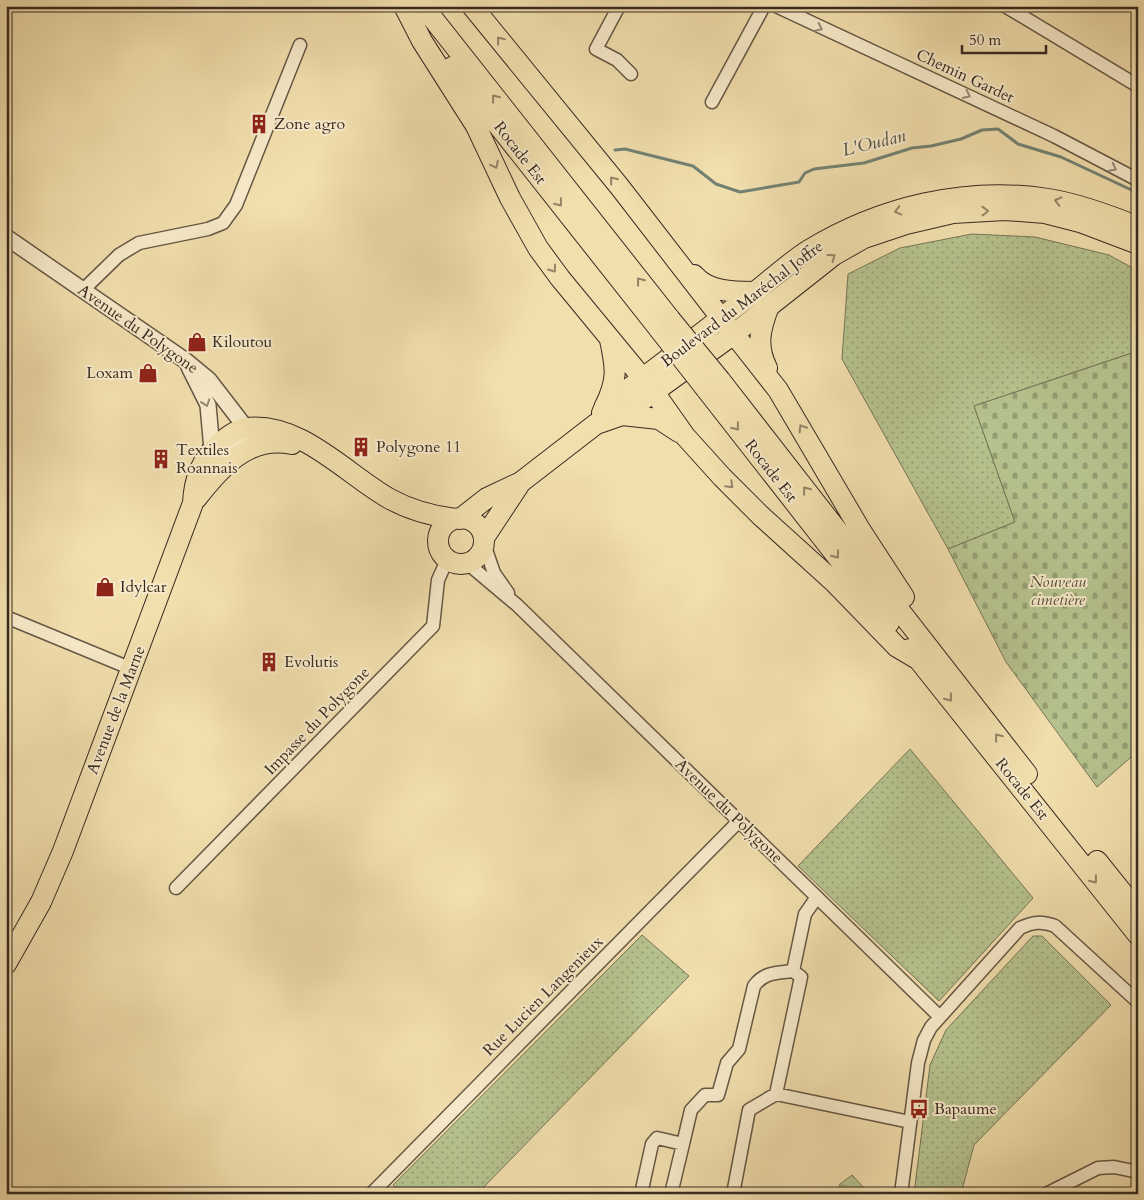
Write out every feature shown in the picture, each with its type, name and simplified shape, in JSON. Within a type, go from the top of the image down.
[{"type":"main road","name":"Rocade Est","points":[[404,6],[429,34],[454,68],[957,685],[1138,912]]},
{"type":"main road","name":"Rocade Est","points":[[423,6],[429,34]]},
{"type":"main road","points":[[472,6],[643,218],[778,390]]},
{"type":"main road","points":[[429,34],[454,68],[476,126],[510,198],[538,248],[649,385],[685,436],[754,509],[834,582],[897,647],[919,660]]},
{"type":"main road","name":"Boulevard du Maréchal Joffre","points":[[649,385],[720,317],[807,252],[845,230],[876,216],[953,198],[977,195],[1048,199],[1095,211],[1138,227]]},
{"type":"main road","name":"Boulevard du Maréchal Joffre","points":[[458,519],[487,498],[522,482],[649,385],[734,334],[845,247],[886,230],[953,212],[1005,210],[1045,213],[1080,222],[1138,244]]},
{"type":"main road","points":[[643,218],[698,280],[717,289],[754,292]]},
{"type":"main road","points":[[769,306],[760,334],[759,345],[764,362],[778,390],[885,569],[953,668],[957,685]]},
{"type":"main road","points":[[610,338],[616,366],[616,380],[608,415],[659,419],[685,436]]},
{"type":"main road","name":"Rocade Est","points":[[713,385],[919,660],[1138,936]]},
{"type":"main road","points":[[246,428],[287,433],[308,442],[322,454],[389,498],[426,530],[435,540],[443,554],[454,563],[467,563],[477,558],[484,541],[477,525],[472,521],[426,515],[389,498]]},
{"type":"main road","name":"Avenue de la Marne","points":[[6,964],[41,902],[56,868],[193,503],[194,487],[212,450],[226,438],[246,428]]},
{"type":"main road","points":[[193,503],[217,472],[234,456],[262,443],[284,443],[322,454]]},
{"type":"main road","name":"Boulevard du Maréchal Joffre","points":[[484,541],[522,482]]},
{"type":"main road","points":[[443,554],[440,532],[444,526],[458,519]]},
{"type":"street","points":[[619,6],[596,49],[617,60],[631,74]]},
{"type":"street","points":[[712,102],[764,6]]},
{"type":"street","name":"Chemin Gardet","points":[[776,6],[1054,136],[1138,180]]},
{"type":"street","points":[[1005,6],[1138,86]]},
{"type":"street","points":[[83,290],[120,255],[139,243],[208,230],[223,223],[236,205],[300,45]]},
{"type":"street","name":"Avenue du Polygone","points":[[6,237],[186,361],[209,380],[246,428]]},
{"type":"street","points":[[186,361],[208,405],[212,450]]},
{"type":"street","points":[[193,503],[213,466],[239,442],[246,428]]},
{"type":"street","name":"Avenue du Polygone","points":[[484,541],[494,573],[517,605]]},
{"type":"street","name":"Impasse du Polygone","points":[[176,888],[433,626],[443,554]]},
{"type":"street","name":"Avenue du Polygone","points":[[467,563],[517,605],[940,1017]]},
{"type":"street","points":[[6,617],[132,669]]},
{"type":"street","name":"Rue Lucien Langenieux","points":[[371,1194],[739,821]]},
{"type":"street","points":[[793,971],[805,914],[817,898]]},
{"type":"street","points":[[901,1194],[918,1063],[924,1040],[940,1017],[1020,928],[1033,922],[1044,922],[1055,926],[1138,1002]]},
{"type":"street","points":[[671,1194],[691,1110],[705,1095],[718,1095],[727,1063],[739,1049],[754,986],[760,978],[770,973],[793,971],[801,978],[776,1094]]},
{"type":"street","points":[[733,1194],[749,1110],[776,1094],[910,1122]]},
{"type":"street","points":[[641,1194],[652,1144],[657,1138],[683,1144]]},
{"type":"street","points":[[1046,1194],[1098,1168],[1114,1167],[1138,1172]]},
{"type":"green space","points":[[972,234],[1035,237],[1109,255],[1138,271],[1138,351],[974,406],[1015,522],[948,549],[842,359],[848,274],[900,248]]},
{"type":"green space","name":"Nouveau cimetière","points":[[1138,351],[1138,751],[1097,787],[1006,662],[948,549],[1015,522],[974,406]]},
{"type":"green space","points":[[910,749],[1033,898],[939,1001],[798,866]]},
{"type":"green space","points":[[642,935],[689,976],[477,1194],[402,1194],[393,1185]]},
{"type":"green space","points":[[1033,936],[1042,936],[1111,1005],[974,1145],[961,1194],[914,1194],[930,1065],[946,1030]]},
{"type":"green space","points":[[852,1175],[866,1190],[863,1194],[836,1194],[840,1184]]},
{"type":"waterway","name":"L'Oudan","points":[[615,150],[625,149],[693,166],[716,184],[740,192],[799,182],[805,173],[814,169],[864,163],[912,148],[961,139],[982,130],[998,129],[1018,144],[1061,157],[1138,193]]},
{"type":"place","name":"Zone agro","points":[[259,124]]},
{"type":"place","name":"Kiloutou","points":[[197,342]]},
{"type":"place","name":"Loxam","points":[[148,373]]},
{"type":"place","name":"Polygone 11","points":[[361,447]]},
{"type":"place","name":"Textiles Roannais","points":[[161,459]]},
{"type":"place","name":"Idylcar","points":[[105,587]]},
{"type":"place","name":"Evolutis","points":[[269,662]]},
{"type":"place","name":"Bapaume","points":[[919,1109]]}]
